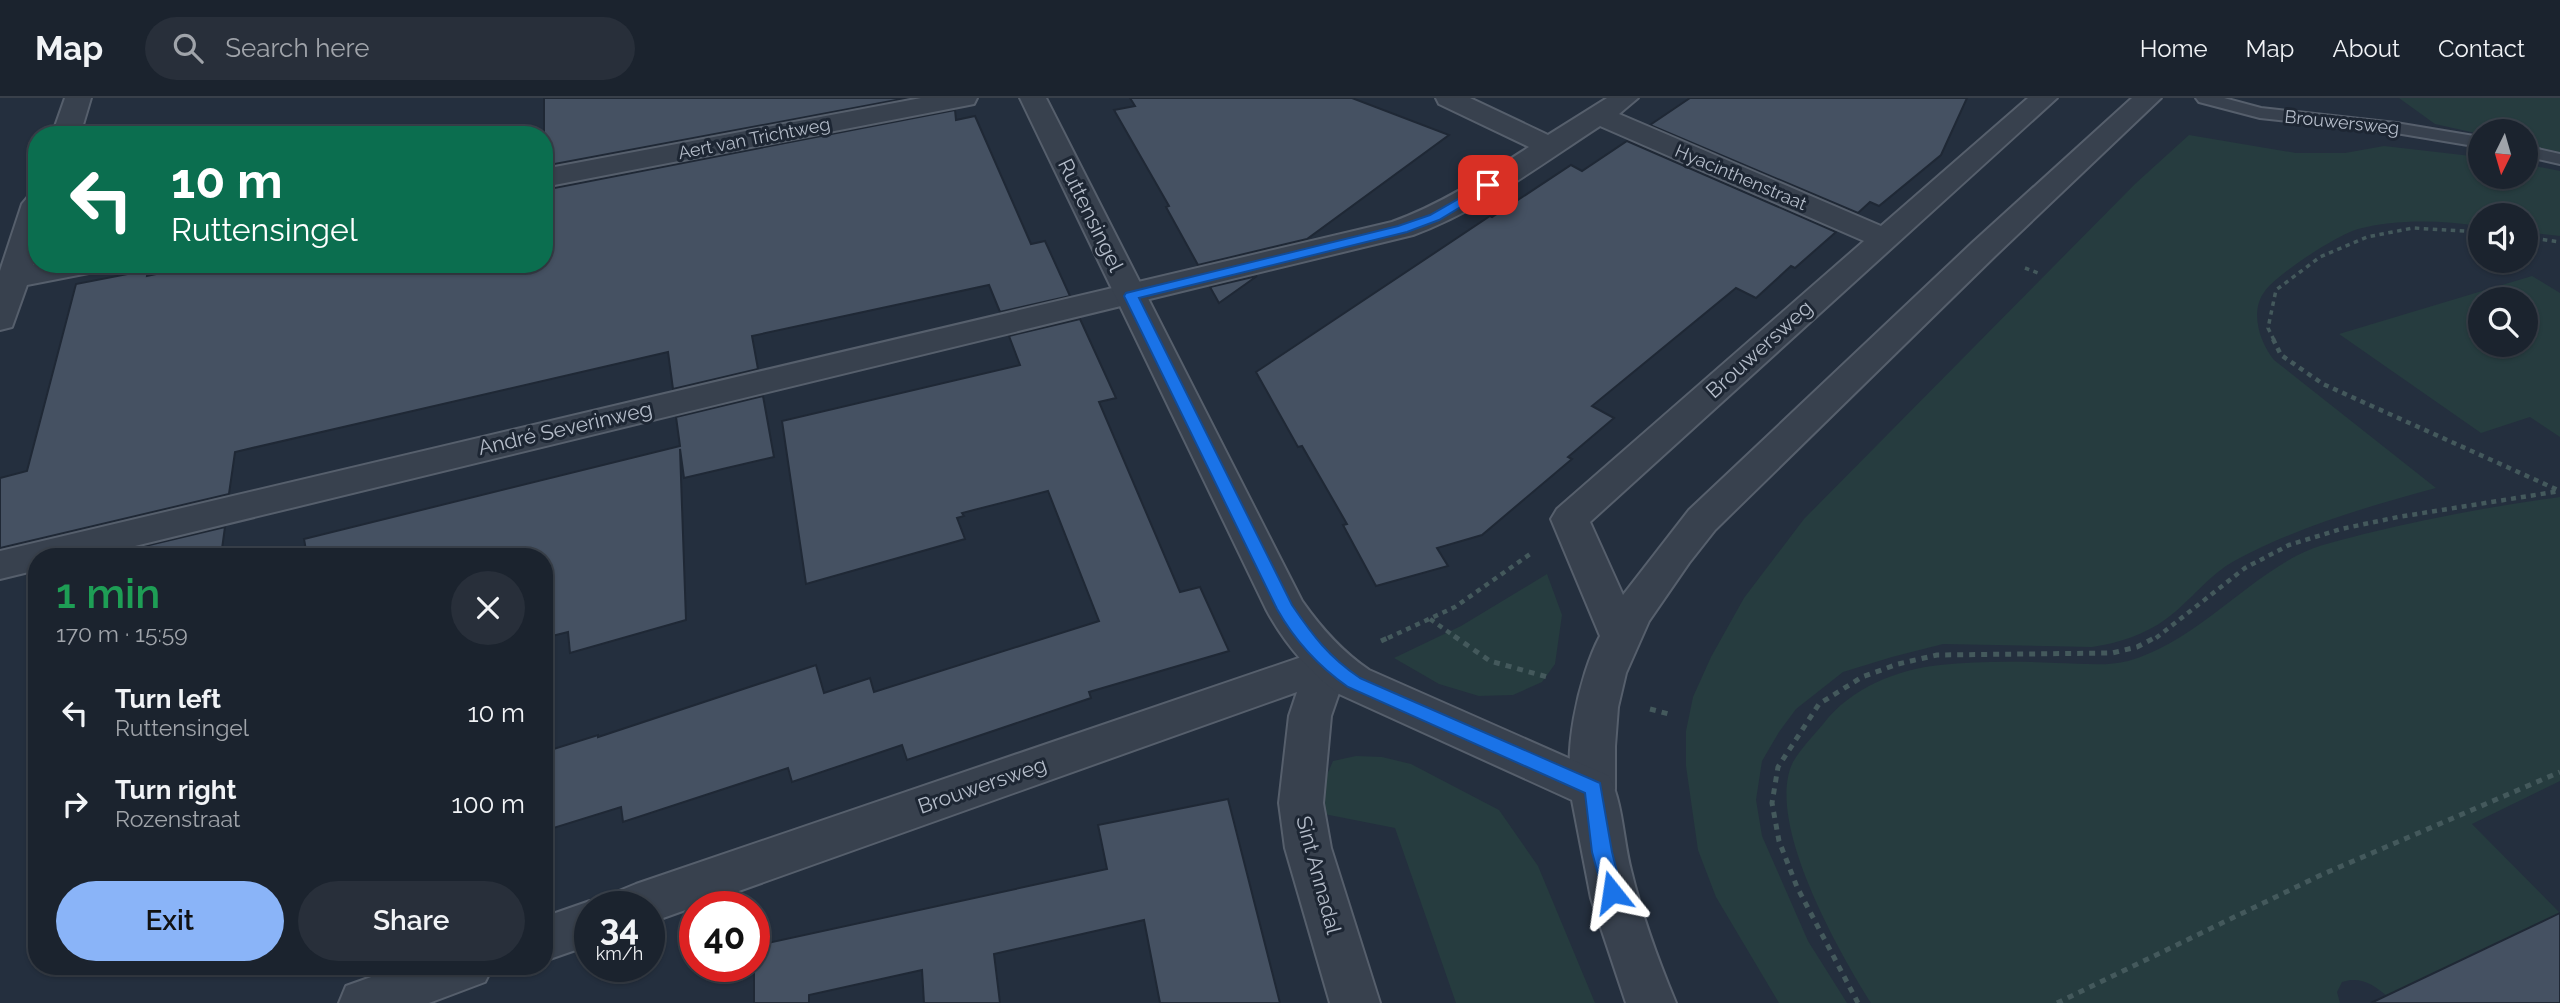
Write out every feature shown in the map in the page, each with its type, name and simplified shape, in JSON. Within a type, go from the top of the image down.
[{"type":"street","points":[[69,126],[78,98]]},
{"type":"street","name":"Aert van Trichtweg","points":[[553,176],[964,98]]},
{"type":"street","name":"Ruttensingel","points":[[1033,98],[1286,609],[1328,664],[1354,682],[1387,699],[1593,789]]},
{"type":"street","points":[[1449,98],[1548,146]]},
{"type":"street","name":"André Severinweg","points":[[70,548],[1402,229],[1435,217],[1457,205],[1625,98]]},
{"type":"street","name":"Brouwersweg","points":[[1570,519],[1883,238],[2044,98]]},
{"type":"street","points":[[1651,1003],[1608,878],[1593,789],[1593,743],[1598,695],[1610,656],[1620,635],[1648,587],[1702,520],[1983,250],[2148,98]]},
{"type":"street","name":"Hyacinthenstraat","points":[[1598,115],[1883,238]]},
{"type":"street","points":[[0,320],[7,280],[28,227]]},
{"type":"street","points":[[7,280],[43,273]]},
{"type":"street","points":[[1570,519],[1620,635]]},
{"type":"street","name":"André Severinweg","points":[[0,565],[28,558]]},
{"type":"street","name":"Brouwersweg","points":[[665,896],[1328,664]]},
{"type":"street","name":"Sint Annadal","points":[[1328,664],[1310,716],[1301,803],[1308,848],[1355,1003]]},
{"type":"street","points":[[553,936],[574,929]]},
{"type":"street","points":[[364,1003],[443,975]]},
{"type":"lane","name":"Brouwersweg","points":[[2205,98],[2260,113],[2396,128],[2468,140]]},
{"type":"lane","points":[[2538,154],[2560,159]]},
{"type":"path","points":[[2468,231],[2413,228],[2367,237],[2320,257],[2276,290],[2268,328],[2281,355],[2323,384],[2560,491]]},
{"type":"path","points":[[2538,239],[2560,242]]},
{"type":"path","points":[[1858,1003],[1797,887],[1779,841],[1772,803],[1778,767],[1819,704],[1862,677],[1937,655],[2112,653],[2137,647],[2156,638],[2245,568],[2289,545],[2342,529],[2387,520],[2560,491]]},
{"type":"path","points":[[1328,664],[1455,607],[1524,561],[1570,519]]},
{"type":"path","points":[[1430,619],[1490,661],[1669,714]]},
{"type":"path","points":[[2057,1003],[2321,875],[2560,772]]},
{"type":"green space","points":[[2399,98],[2560,98],[2560,152],[2538,147],[2538,119],[2468,119],[2468,131],[2435,124]]},
{"type":"green space","points":[[2189,135],[2296,153],[2345,153],[2384,146],[2468,156],[2468,189],[2538,189],[2538,167],[2560,171],[2560,236],[2538,233],[2538,203],[2468,203],[2468,225],[2388,223],[2348,233],[2282,275],[2260,299],[2258,327],[2264,345],[2274,360],[2436,488],[2334,518],[2260,548],[2226,566],[2166,619],[2131,638],[2092,647],[1943,644],[1843,672],[1796,709],[1762,761],[1756,800],[1762,836],[1808,941],[1847,1003],[1779,1003],[1716,897],[1698,850],[1686,766],[1686,731],[1693,697],[1711,657],[1744,598],[1804,519],[2135,184]]},
{"type":"green space","points":[[2532,276],[2560,293],[2560,437],[2530,417],[2481,433],[2339,334],[2468,295],[2468,357],[2538,357],[2538,287],[2495,287]]},
{"type":"green space","points":[[2560,497],[2560,781],[2472,824],[2560,913],[2387,996],[2366,982],[2342,982],[2337,992],[2340,1003],[1871,1003],[1841,952],[1809,886],[1796,851],[1788,817],[1787,787],[1793,762],[1824,723],[1847,700],[1891,676],[1924,667],[1983,662],[2102,664],[2128,661],[2173,641],[2275,569],[2312,549],[2437,518]]},
{"type":"green space","points":[[1547,574],[1562,615],[1555,664],[1542,682],[1513,695],[1479,696],[1439,684],[1394,658],[1461,626]]},
{"type":"green space","points":[[1356,756],[1382,757],[1411,764],[1499,810],[1538,866],[1595,1003],[1456,1003],[1395,828],[1324,814],[1323,784],[1333,761]]},
{"type":"building","points":[[544,98],[907,98],[553,164],[553,126],[544,126]]},
{"type":"building","points":[[1130,98],[1352,98],[1449,135],[1307,239],[1198,265],[1166,207],[1169,206],[1114,110],[1135,106]]},
{"type":"building","points":[[1690,98],[1967,98],[1941,155],[1879,206],[1870,202],[1858,213],[1650,125]]},
{"type":"building","points":[[955,110],[956,120],[975,116],[1031,244],[1045,241],[1070,296],[1000,312],[989,285],[752,336],[758,369],[673,389],[668,352],[235,452],[229,494],[0,548],[0,478],[27,471],[76,284],[133,273],[148,273],[147,276],[161,273],[553,273],[553,188]]},
{"type":"building","points":[[1627,141],[1836,232],[1795,268],[1791,266],[1756,298],[1736,288],[1592,406],[1614,418],[1568,457],[1572,459],[1482,535],[1437,548],[1448,566],[1376,586],[1343,525],[1347,524],[1302,446],[1298,447],[1256,372],[1571,165],[1582,171]]},
{"type":"building","points":[[1257,276],[1219,303],[1210,287]]},
{"type":"building","points":[[1080,319],[1116,398],[1099,402],[1180,592],[1200,587],[1229,651],[1089,692],[1091,698],[907,760],[902,745],[792,782],[788,768],[623,822],[621,807],[553,828],[553,749],[598,737],[816,665],[824,693],[870,678],[874,692],[1099,621],[1048,491],[962,513],[964,516],[957,518],[965,539],[806,584],[782,421],[1020,365],[1009,336]]},
{"type":"building","points":[[763,396],[774,457],[684,478],[680,449],[686,620],[570,653],[568,632],[553,636],[553,548],[306,548],[304,539],[680,446],[676,417]]},
{"type":"building","points":[[225,527],[222,548],[137,548]]},
{"type":"building","points":[[1228,799],[1280,1003],[1160,1003],[1144,920],[994,954],[1000,1003],[924,1003],[922,970],[809,995],[809,1003],[754,1003],[754,982],[770,982],[770,943],[1107,869],[1098,825]]},
{"type":"building","points":[[2560,913],[2560,1003],[2371,1003]]},
{"type":"route","points":[[1488,185],[1435,217],[1402,229],[1131,296],[1286,609],[1304,636],[1328,664],[1354,682],[1593,789],[1602,852],[1612,892]]}]
